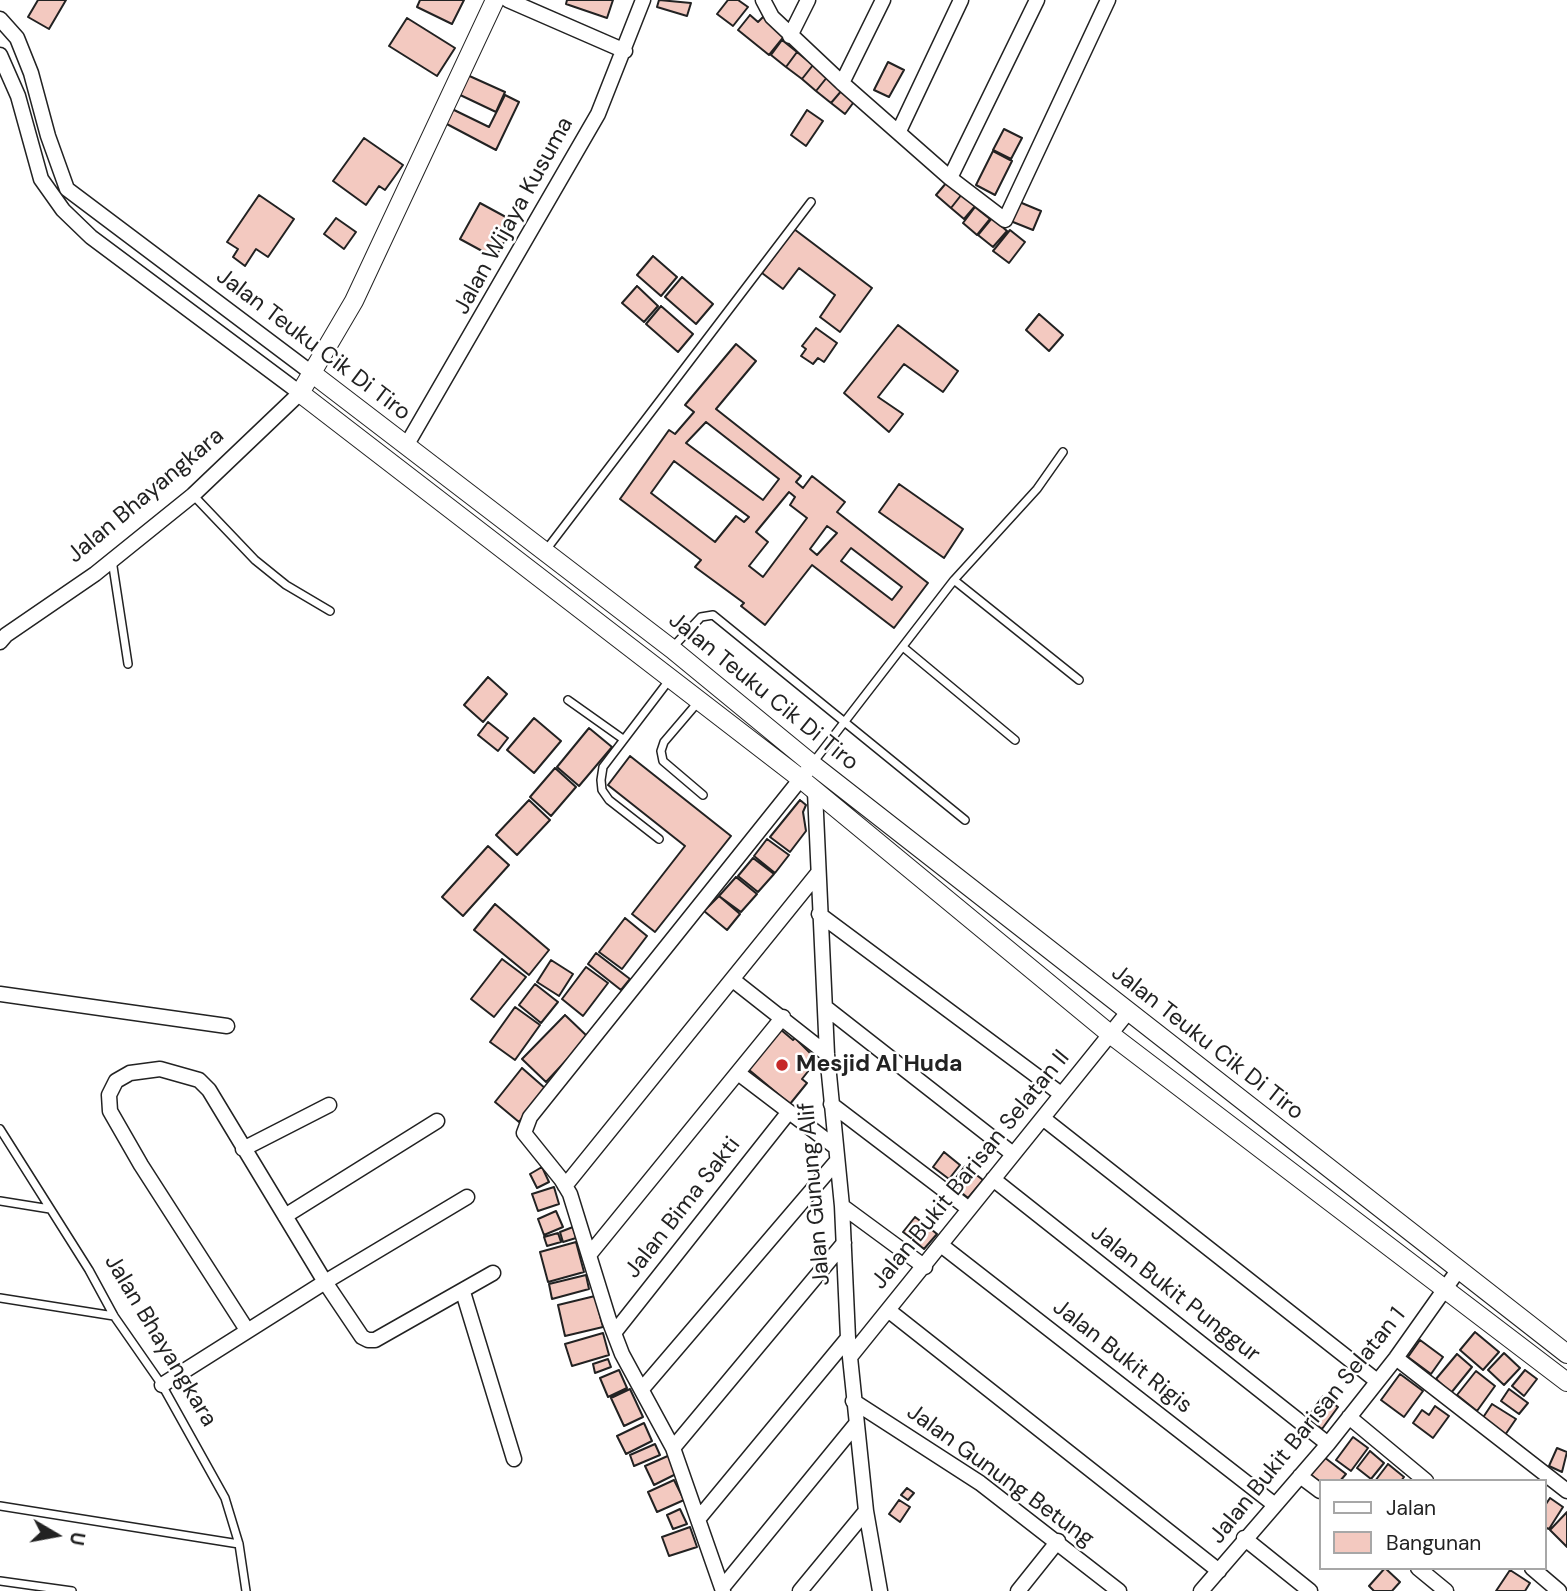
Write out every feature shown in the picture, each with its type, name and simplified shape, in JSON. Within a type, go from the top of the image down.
[{"type":"street","name":"Jalan Bhayangkara","points":[[0,642],[112,560],[193,495],[300,393],[354,301],[495,0]]},
{"type":"street","points":[[508,0],[625,51]]},
{"type":"street","name":"Jalan Wijaya Kusuma","points":[[406,446],[598,114],[643,0]]},
{"type":"street","points":[[763,0],[772,17],[790,36],[950,178],[1001,219],[1007,218],[1108,0]]},
{"type":"street","points":[[790,36],[808,0]]},
{"type":"street","points":[[842,83],[883,0]]},
{"type":"street","points":[[899,131],[961,0]]},
{"type":"street","points":[[950,178],[1037,0]]},
{"type":"street","name":"Jalan Teuku Cik Di Tiro","points":[[0,19],[17,38],[32,74],[58,169],[67,189],[80,201],[546,551],[672,649],[812,764],[1567,1354]]},
{"type":"street","name":"Jalan Teuku Cik Di Tiro","points":[[0,55],[18,96],[41,179],[49,195],[91,237],[460,513],[800,779],[1110,1034],[1567,1382]]},
{"type":"street","points":[[41,179],[58,169]]},
{"type":"street","points":[[460,513],[471,495]]},
{"type":"street","points":[[723,1589],[673,1448],[614,1333],[565,1186],[524,1133],[530,1117],[812,764]]},
{"type":"street","name":"Jalan Gunung Alif","points":[[815,792],[827,1054],[842,1206],[853,1401],[866,1511],[880,1591]]},
{"type":"street","points":[[565,1186],[818,873]]},
{"type":"street","points":[[819,914],[1061,1094]]},
{"type":"street","points":[[733,980],[827,1054]]},
{"type":"street","points":[[0,994],[227,1026]]},
{"type":"street","points":[[825,1007],[1013,1154]]},
{"type":"street","name":"Jalan Bukit Barisan Selatan II","points":[[850,1357],[1128,1012]]},
{"type":"street","points":[[589,1255],[783,1017]]},
{"type":"street","points":[[247,1330],[141,1165],[110,1111],[109,1096],[116,1081],[130,1073],[160,1069],[199,1080],[218,1101],[243,1149],[362,1337],[375,1340],[493,1273]]},
{"type":"street","points":[[738,1073],[834,1146]]},
{"type":"street","points":[[831,1104],[968,1209]]},
{"type":"street","points":[[243,1149],[329,1105]]},
{"type":"street","name":"Jalan Bima Sakti","points":[[614,1333],[788,1113]]},
{"type":"street","points":[[1044,1119],[1377,1381]]},
{"type":"street","points":[[285,1216],[438,1121]]},
{"type":"street","points":[[642,1389],[836,1162]]},
{"type":"street","name":"Jalan Bukit Punggur","points":[[993,1179],[1328,1444]]},
{"type":"street","points":[[162,1385],[325,1282],[467,1198]]},
{"type":"street","points":[[842,1206],[925,1267]]},
{"type":"street","points":[[673,1448],[844,1243]]},
{"type":"street","name":"Jalan Bukit Rigis","points":[[941,1245],[1275,1505]]},
{"type":"street","name":"Jalan Bukit Barisan Selatan 1","points":[[1202,1591],[1244,1538],[1328,1444],[1396,1357],[1459,1269]]},
{"type":"street","points":[[463,1292],[514,1459]]},
{"type":"street","points":[[888,1310],[1219,1571]]},
{"type":"street","points":[[699,1518],[848,1338]]},
{"type":"street","points":[[1396,1357],[1567,1491]]},
{"type":"street","name":"Jalan Gunung Betung","points":[[853,1401],[980,1483],[1058,1541],[1112,1589]]},
{"type":"street","points":[[1349,1417],[1424,1479]]},
{"type":"street","points":[[723,1589],[856,1424]]},
{"type":"street","points":[[1300,1476],[1318,1490]]},
{"type":"street","points":[[800,1591],[866,1511]]},
{"type":"street","points":[[1244,1538],[1310,1591]]},
{"type":"street","points":[[1018,1591],[1058,1541]]},
{"type":"street","points":[[1420,1570],[1446,1591]]},
{"type":"street","points":[[1534,1570],[1559,1591]]},
{"type":"lane","points":[[546,551],[811,202]]},
{"type":"lane","points":[[812,764],[954,580],[1037,489],[1063,452]]},
{"type":"lane","points":[[193,495],[255,560],[286,585],[330,611]]},
{"type":"lane","points":[[112,560],[128,664]]},
{"type":"lane","points":[[954,580],[1079,680]]},
{"type":"lane","points":[[672,649],[701,617],[713,615],[965,820]]},
{"type":"lane","points":[[902,647],[1015,740]]},
{"type":"lane","points":[[659,839],[609,800],[601,790],[603,767],[671,677]]},
{"type":"lane","points":[[701,700],[664,742],[661,751],[663,761],[703,795]]},
{"type":"lane","points":[[568,701],[624,739]]},
{"type":"lane","name":"Jalan Bhayangkara","points":[[0,1129],[114,1317],[162,1385],[225,1498],[239,1544],[246,1591]]},
{"type":"lane","points":[[0,1201],[50,1209]]},
{"type":"lane","points":[[0,1298],[114,1317]]},
{"type":"lane","points":[[0,1507],[239,1544]]},
{"type":"lane","points":[[0,1581],[72,1591]]},
{"type":"building","points":[[38,0],[66,0],[49,29],[28,17]]},
{"type":"building","points":[[420,0],[464,0],[452,24],[417,7]]},
{"type":"building","points":[[567,0],[613,0],[607,18],[566,4]]},
{"type":"building","points":[[659,0],[691,3],[687,16],[657,7]]},
{"type":"building","points":[[728,0],[738,0],[748,7],[733,26],[717,14]]},
{"type":"building","points":[[750,15],[758,22],[764,16],[786,34],[769,55],[738,30]]},
{"type":"building","points":[[407,18],[455,48],[437,76],[389,46]]},
{"type":"building","points":[[782,40],[797,52],[786,67],[771,55]]},
{"type":"building","points":[[797,52],[813,65],[802,79],[786,67]]},
{"type":"building","points":[[888,62],[904,70],[889,97],[874,90]]},
{"type":"building","points":[[813,65],[828,76],[816,91],[802,79]]},
{"type":"building","points":[[465,74],[505,92],[496,112],[456,93]]},
{"type":"building","points":[[828,76],[843,89],[831,103],[816,91]]},
{"type":"building","points":[[843,89],[856,99],[845,114],[831,103]]},
{"type":"building","points":[[505,95],[519,102],[496,150],[443,122],[450,108],[489,127]]},
{"type":"building","points":[[807,110],[823,121],[806,146],[791,135]]},
{"type":"building","points":[[1004,129],[1022,138],[1011,159],[993,150]]},
{"type":"building","points":[[364,138],[403,165],[385,190],[379,186],[366,205],[333,181]]},
{"type":"building","points":[[993,151],[1012,161],[995,195],[976,185]]},
{"type":"building","points":[[947,182],[962,194],[951,208],[936,195]]},
{"type":"building","points":[[962,194],[976,205],[964,219],[951,208]]},
{"type":"building","points":[[259,195],[294,219],[268,257],[256,249],[245,266],[233,257],[238,249],[227,242]]},
{"type":"building","points":[[1017,201],[1041,211],[1033,230],[1008,220]]},
{"type":"building","points":[[480,203],[515,222],[495,258],[460,239]]},
{"type":"building","points":[[975,207],[990,219],[977,235],[963,223]]},
{"type":"building","points":[[336,218],[356,232],[344,249],[324,234]]},
{"type":"building","points":[[992,218],[1007,231],[993,247],[978,235]]},
{"type":"building","points":[[794,229],[872,288],[840,332],[820,317],[835,295],[799,268],[783,289],[762,273]]},
{"type":"building","points":[[1010,230],[1025,242],[1009,263],[993,251]]},
{"type":"building","points":[[653,256],[677,277],[661,296],[637,275]]},
{"type":"building","points":[[682,277],[713,304],[696,324],[665,297]]},
{"type":"building","points":[[637,286],[658,306],[644,322],[622,303]]},
{"type":"building","points":[[661,306],[693,334],[678,352],[646,324]]},
{"type":"building","points":[[1039,314],[1063,335],[1049,351],[1026,330]]},
{"type":"building","points":[[898,325],[958,371],[943,392],[904,364],[878,397],[903,414],[889,432],[844,393]]},
{"type":"building","points":[[816,328],[837,343],[824,362],[818,358],[813,364],[801,356],[806,349],[802,346]]},
{"type":"building","points":[[736,344],[756,361],[716,409],[801,476],[796,482],[803,488],[812,476],[845,502],[837,512],[928,583],[894,628],[812,565],[765,625],[741,606],[744,603],[695,567],[701,560],[620,499],[669,430],[675,434],[694,412],[685,405]],"holes":[[[706,422],[779,479],[763,500],[686,443]],[[674,461],[749,517],[744,522],[736,516],[715,542],[651,493]],[[789,492],[795,497],[790,505],[807,518],[763,577],[749,566],[768,542],[756,532]],[[827,526],[837,533],[817,555],[810,549]],[[851,548],[902,587],[892,600],[841,561]]]},
{"type":"building","points":[[899,484],[963,529],[944,558],[879,512]]},
{"type":"building","points":[[488,677],[507,694],[483,722],[464,705]]},
{"type":"building","points":[[534,718],[561,741],[534,773],[507,750]]},
{"type":"building","points":[[488,722],[508,738],[498,751],[478,735]]},
{"type":"building","points":[[589,728],[612,747],[579,786],[557,767]]},
{"type":"building","points":[[630,756],[731,836],[655,932],[632,914],[685,846],[608,785]]},
{"type":"building","points":[[555,768],[576,787],[551,816],[530,797]]},
{"type":"building","points":[[529,800],[550,820],[517,855],[496,835]]},
{"type":"building","points":[[800,800],[806,805],[803,812],[806,831],[790,852],[770,837]]},
{"type":"building","points":[[767,839],[789,855],[775,873],[754,856]]},
{"type":"building","points":[[488,846],[509,865],[463,916],[442,897]]},
{"type":"building","points":[[753,858],[774,874],[758,892],[738,876]]},
{"type":"building","points":[[736,877],[757,894],[741,912],[719,896]]},
{"type":"building","points":[[719,896],[740,914],[727,930],[704,911]]},
{"type":"building","points":[[495,904],[549,950],[529,975],[474,930]]},
{"type":"building","points":[[625,918],[647,936],[622,969],[599,952]]},
{"type":"building","points":[[596,953],[630,979],[621,990],[588,964]]},
{"type":"building","points":[[502,959],[526,977],[494,1017],[471,999]]},
{"type":"building","points":[[551,960],[573,974],[559,996],[537,982]]},
{"type":"building","points":[[586,967],[608,983],[583,1016],[562,999]]},
{"type":"building","points":[[535,984],[558,1002],[541,1023],[519,1005]]},
{"type":"building","points":[[515,1007],[540,1025],[515,1060],[490,1042]]},
{"type":"building","points":[[565,1015],[588,1037],[546,1082],[522,1059]]},
{"type":"building","name":"Mesjid Al Huda","points":[[780,1029],[793,1040],[795,1038],[817,1060],[802,1079],[807,1083],[790,1104],[748,1069]]},
{"type":"building","points":[[522,1068],[546,1089],[519,1122],[495,1102]]},
{"type":"building","points":[[944,1152],[960,1165],[949,1179],[933,1167]]},
{"type":"building","points":[[965,1166],[983,1180],[968,1198],[951,1184]]},
{"type":"building","points":[[542,1167],[549,1182],[537,1188],[530,1174]]},
{"type":"building","points":[[554,1187],[559,1204],[538,1211],[532,1194]]},
{"type":"building","points":[[556,1211],[563,1227],[544,1235],[538,1219]]},
{"type":"building","points":[[915,1217],[923,1223],[911,1238],[903,1232]]},
{"type":"building","points":[[926,1225],[937,1234],[924,1249],[913,1240]]},
{"type":"building","points":[[573,1227],[576,1238],[563,1242],[560,1232]]},
{"type":"building","points":[[558,1233],[561,1242],[547,1246],[544,1237]]},
{"type":"building","points":[[576,1242],[584,1272],[548,1282],[540,1252]]},
{"type":"building","points":[[586,1275],[589,1289],[552,1299],[549,1284]]},
{"type":"building","points":[[595,1296],[603,1327],[565,1336],[558,1305]]},
{"type":"building","points":[[1475,1332],[1499,1352],[1483,1370],[1460,1350]]},
{"type":"building","points":[[603,1333],[609,1355],[572,1366],[565,1344]]},
{"type":"building","points":[[1420,1340],[1443,1357],[1431,1374],[1408,1357]]},
{"type":"building","points":[[1504,1353],[1520,1368],[1504,1385],[1488,1370]]},
{"type":"building","points":[[1457,1354],[1472,1367],[1451,1393],[1436,1379]]},
{"type":"building","points":[[608,1359],[611,1367],[595,1373],[593,1364]]},
{"type":"building","points":[[619,1370],[627,1388],[608,1397],[600,1378]]},
{"type":"building","points":[[1525,1370],[1537,1379],[1524,1396],[1512,1386]]},
{"type":"building","points":[[1476,1371],[1495,1386],[1477,1411],[1457,1395]]},
{"type":"building","points":[[1400,1374],[1423,1391],[1404,1417],[1381,1400]]},
{"type":"building","points":[[630,1389],[643,1417],[624,1426],[611,1398]]},
{"type":"building","points":[[1509,1389],[1528,1403],[1519,1414],[1501,1401]]},
{"type":"building","points":[[1323,1396],[1338,1407],[1322,1429],[1307,1418]]},
{"type":"building","points":[[1492,1404],[1516,1419],[1505,1435],[1482,1419]]},
{"type":"building","points":[[1435,1406],[1449,1416],[1433,1438],[1413,1423],[1422,1410],[1429,1415]]},
{"type":"building","points":[[644,1423],[652,1441],[626,1454],[617,1436]]},
{"type":"building","points":[[1353,1437],[1368,1448],[1351,1471],[1336,1460]]},
{"type":"building","points":[[655,1444],[660,1455],[634,1466],[630,1455]]},
{"type":"building","points":[[1557,1448],[1567,1452],[1562,1472],[1549,1466]]},
{"type":"building","points":[[1370,1451],[1384,1463],[1371,1479],[1357,1468]]},
{"type":"building","points":[[670,1455],[678,1473],[654,1485],[645,1466]]},
{"type":"building","points":[[1324,1457],[1346,1474],[1342,1479],[1318,1480],[1310,1474]]},
{"type":"building","points":[[1388,1464],[1404,1477],[1402,1479],[1377,1479]]},
{"type":"building","points":[[674,1480],[684,1500],[657,1512],[648,1492]]},
{"type":"building","points":[[907,1488],[914,1493],[908,1500],[901,1495]]},
{"type":"building","points":[[1550,1498],[1563,1507],[1549,1529],[1546,1528],[1546,1504]]},
{"type":"building","points":[[899,1500],[910,1507],[900,1522],[889,1514]]},
{"type":"building","points":[[680,1509],[687,1524],[673,1529],[667,1515]]},
{"type":"building","points":[[1567,1512],[1567,1547],[1550,1530]]},
{"type":"building","points":[[690,1527],[697,1547],[669,1556],[662,1537]]},
{"type":"building","points":[[1383,1570],[1387,1570],[1400,1582],[1392,1591],[1374,1591],[1369,1586]]},
{"type":"building","points":[[1510,1570],[1530,1583],[1525,1591],[1496,1591]]},
{"type":"place","name":"Mesjid Al Huda","points":[[782,1065]]}]
